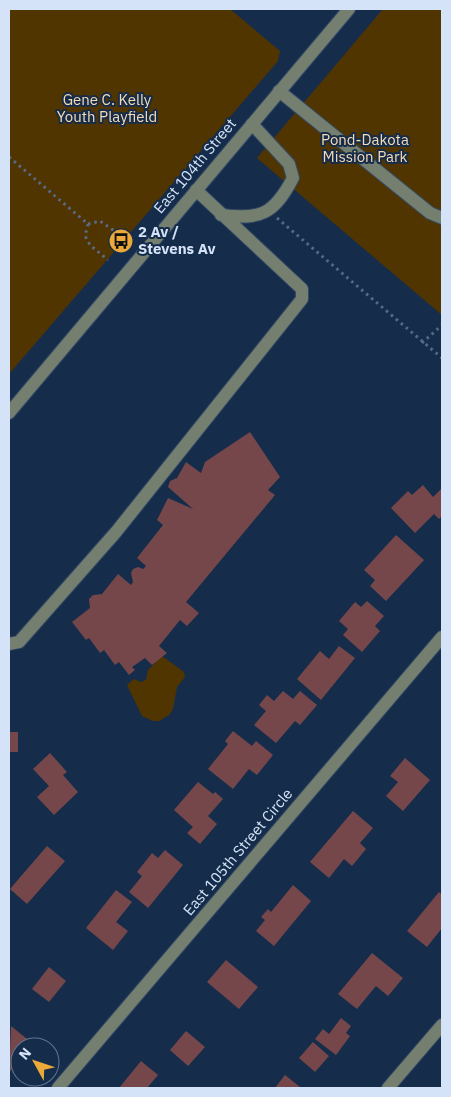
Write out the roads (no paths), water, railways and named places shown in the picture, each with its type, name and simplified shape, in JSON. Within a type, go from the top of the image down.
[{"type":"street","name":"East 104th Street","points":[[9,412],[349,9]]},
{"type":"street","points":[[280,91],[430,214],[442,218]]},
{"type":"street","points":[[221,214],[244,217],[270,211],[286,192],[293,178],[289,164],[252,124]]},
{"type":"street","points":[[9,644],[19,642],[116,532],[302,299],[302,289],[196,190]]},
{"type":"street","name":"East 105th Street Circle","points":[[58,1088],[442,637]]},
{"type":"street","points":[[388,1088],[442,1025]]},
{"type":"place","name":"2 Av / Stevens Av","points":[[121,241]]},
{"type":"park label","name":"Gene C. Kelly Youth Playfield","points":[[107,108]]},
{"type":"park label","name":"Pond-Dakota Mission Park","points":[[365,148]]}]
